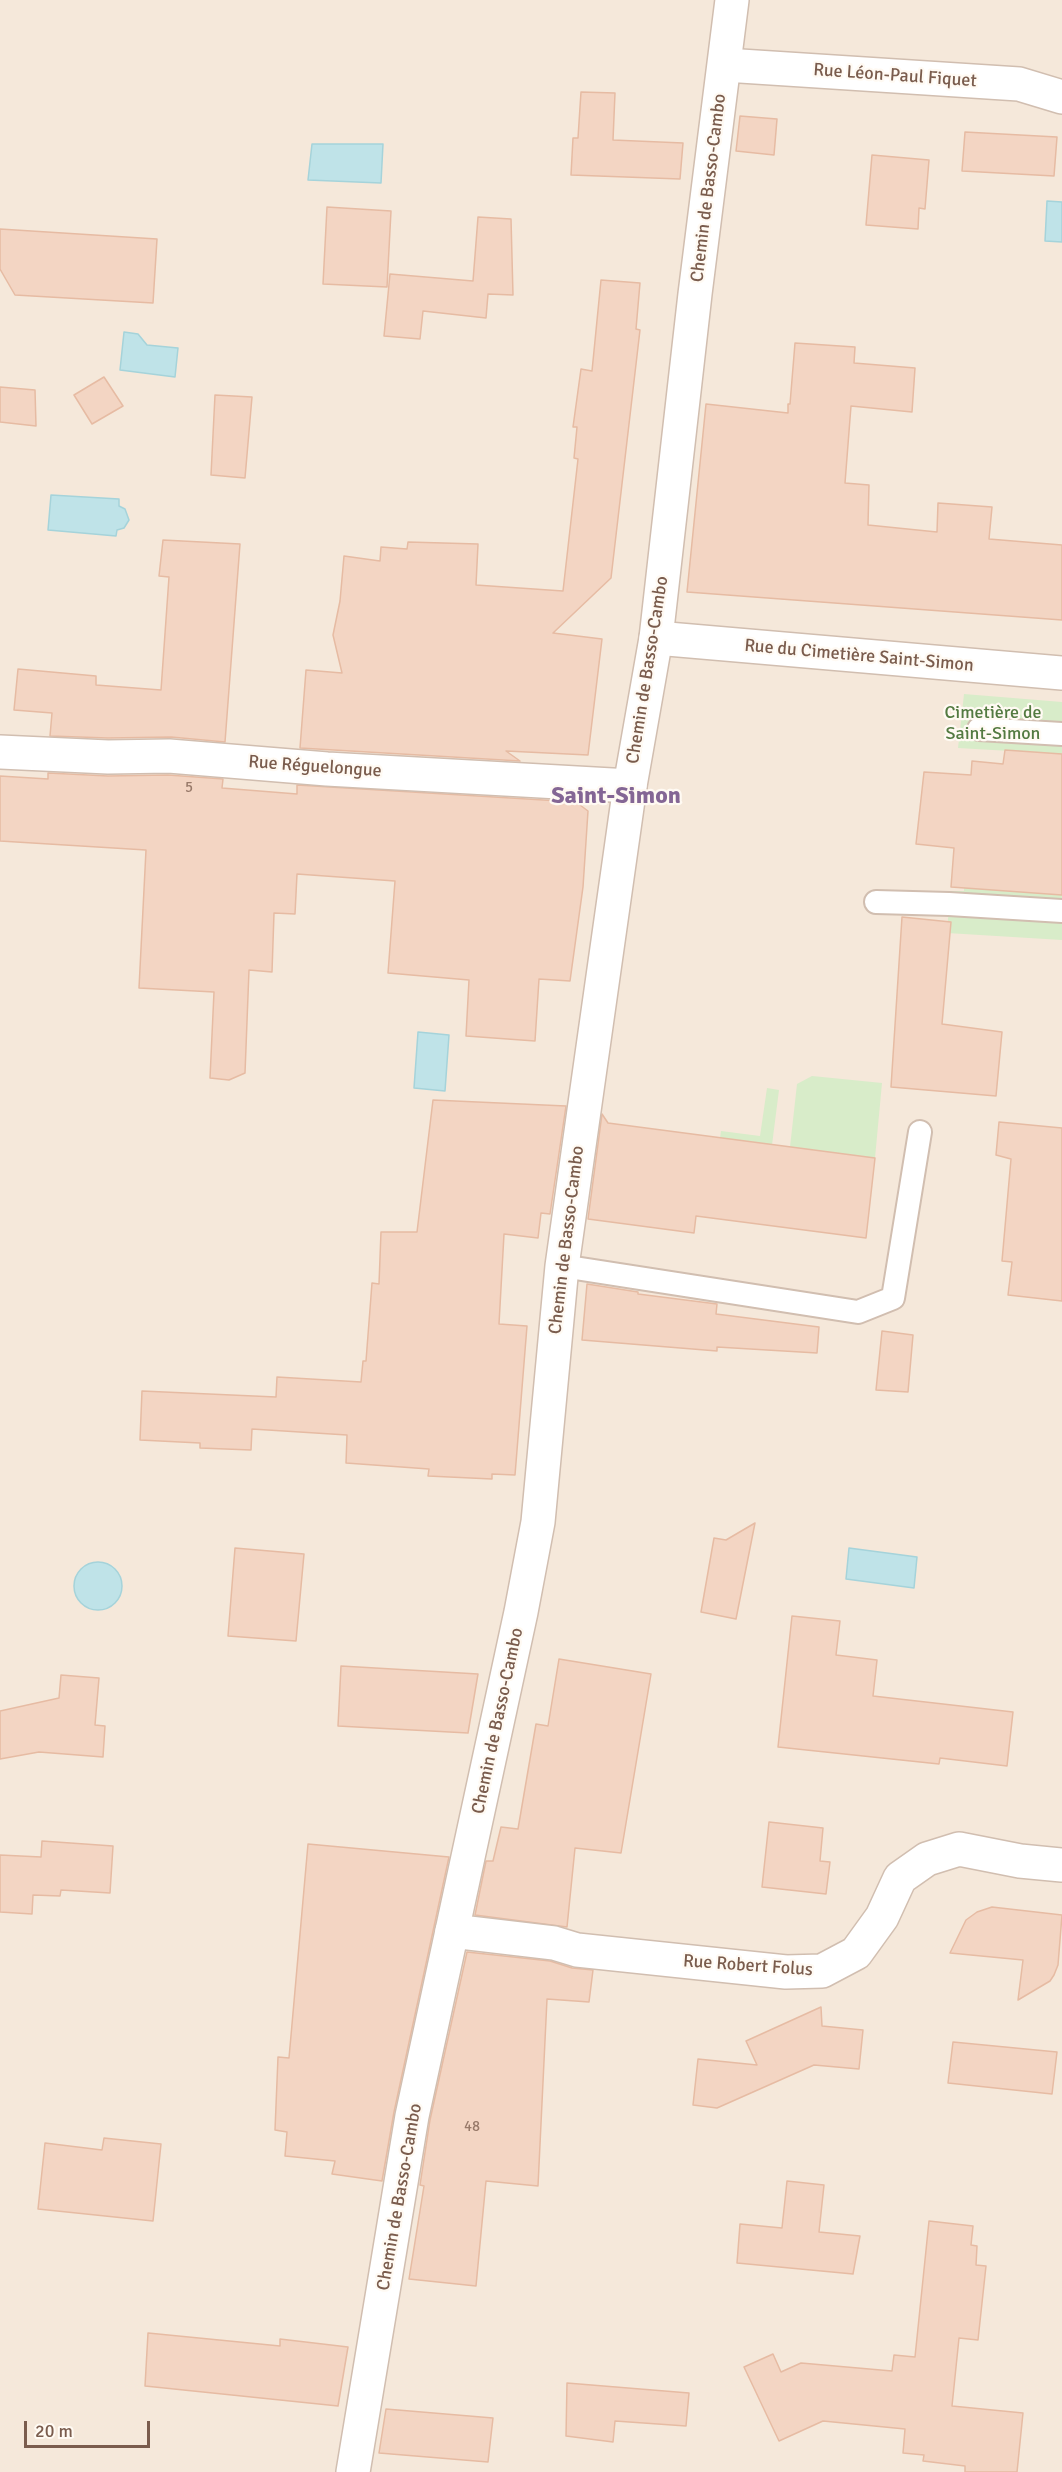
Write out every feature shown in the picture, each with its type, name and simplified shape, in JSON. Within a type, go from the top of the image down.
[{"type":"street","name":"Chemin de Basso-Cambo","points":[[352,2472],[412,2116],[521,1612],[538,1522],[562,1266],[630,786],[656,638],[695,294],[732,0]]},
{"type":"street","name":"Rue Léon-Paul Fiquet","points":[[725,65],[1019,84],[1062,97]]},
{"type":"street","name":"Rue du Cimetière Saint-Simon","points":[[656,638],[1062,674]]},
{"type":"street","name":"Rue Réguelongue","points":[[0,752],[108,757],[169,756],[327,769],[630,786]]},
{"type":"street","name":"Rue Robert Folus","points":[[452,1931],[554,1943],[578,1950],[786,1972],[822,1971],[856,1953],[882,1917],[900,1878],[927,1859],[959,1849],[1020,1861],[1062,1865]]},
{"type":"lane","points":[[979,729],[1062,734]]},
{"type":"lane","points":[[876,902],[1062,911]]},
{"type":"lane","points":[[562,1266],[858,1312],[893,1298],[920,1132]]},
{"type":"shaded area","points":[[0,0],[1062,0],[1062,2472],[0,2472]]},
{"type":"green space","name":"Cimetière de Saint-Simon","points":[[964,694],[1062,702],[1062,754],[958,748]]},
{"type":"green space","points":[[964,883],[995,890],[1062,895],[1062,940],[947,933],[950,891],[964,891]]},
{"type":"green space","points":[[812,1076],[882,1083],[875,1158],[790,1147],[797,1084]]},
{"type":"green space","points":[[767,1088],[779,1090],[772,1145],[720,1138],[721,1131],[760,1136]]},
{"type":"water","points":[[312,144],[383,144],[381,183],[308,180]]},
{"type":"water","points":[[1047,201],[1062,202],[1062,242],[1045,241]]},
{"type":"water","points":[[124,332],[138,334],[147,345],[178,348],[175,377],[120,370]]},
{"type":"water","points":[[51,495],[119,499],[119,506],[125,509],[129,520],[124,528],[117,530],[116,536],[48,530]]},
{"type":"water","points":[[418,1032],[449,1035],[445,1091],[414,1088]]},
{"type":"water","points":[[849,1548],[917,1557],[914,1588],[846,1579]]},
{"type":"water","points":[[98,1562],[115,1569],[122,1586],[115,1603],[98,1610],[81,1603],[74,1586],[81,1569]]},
{"type":"building","points":[[581,92],[615,93],[613,140],[683,143],[680,179],[571,175],[573,138],[578,138]]},
{"type":"building","points":[[740,116],[777,119],[774,155],[736,151]]},
{"type":"building","points":[[965,132],[1057,137],[1054,176],[962,171]]},
{"type":"building","points":[[872,155],[929,160],[925,209],[919,208],[918,229],[866,225]]},
{"type":"building","points":[[327,207],[391,211],[387,287],[323,284]]},
{"type":"building","points":[[478,217],[511,219],[513,295],[488,294],[486,318],[423,311],[420,339],[384,336],[390,274],[473,281]]},
{"type":"building","points":[[0,229],[157,239],[153,303],[15,295],[0,269]]},
{"type":"building","points":[[601,280],[640,283],[636,329],[640,330],[611,578],[553,633],[602,639],[588,755],[506,751],[520,761],[300,748],[306,670],[342,673],[333,635],[340,601],[344,556],[380,561],[381,547],[407,549],[408,542],[478,544],[476,585],[563,591],[578,459],[574,458],[577,427],[573,427],[581,369],[592,371]]},
{"type":"building","points":[[795,343],[855,347],[854,363],[915,368],[912,412],[851,406],[845,483],[869,485],[868,525],[937,532],[938,503],[992,507],[989,539],[1062,545],[1062,620],[687,592],[706,404],[788,413]]},
{"type":"building","points":[[104,377],[123,406],[92,424],[74,395]]},
{"type":"building","points":[[0,387],[35,390],[36,426],[0,422]]},
{"type":"building","points":[[215,395],[252,397],[245,478],[211,475]]},
{"type":"building","points":[[163,540],[240,544],[225,742],[171,737],[50,736],[52,713],[14,710],[18,669],[96,676],[96,685],[161,690],[169,577],[159,576]]},
{"type":"building","points":[[1005,750],[1062,754],[1062,895],[951,887],[954,848],[916,844],[924,772],[971,775],[972,761],[1003,764]]},
{"type":"building","points":[[48,773],[108,776],[168,775],[223,779],[222,788],[297,794],[297,785],[576,802],[588,811],[583,887],[570,981],[539,979],[535,1041],[466,1036],[469,980],[388,973],[395,881],[297,874],[295,914],[274,913],[272,972],[249,970],[245,1073],[229,1080],[210,1078],[214,992],[139,988],[146,850],[0,841],[0,776],[48,779]]},
{"type":"building","points":[[902,917],[951,922],[942,1024],[1002,1032],[996,1096],[891,1087]]},
{"type":"building","points":[[433,1100],[566,1106],[550,1214],[541,1213],[538,1238],[504,1234],[499,1324],[527,1326],[515,1475],[492,1474],[492,1479],[428,1476],[429,1469],[346,1463],[347,1435],[252,1429],[251,1450],[200,1448],[200,1443],[140,1440],[142,1391],[276,1397],[277,1377],[361,1382],[363,1361],[366,1361],[372,1283],[379,1284],[381,1232],[417,1232]]},
{"type":"building","points":[[602,1114],[608,1123],[875,1158],[866,1238],[696,1216],[694,1233],[588,1219]]},
{"type":"building","points":[[999,1122],[1062,1128],[1062,1301],[1008,1295],[1012,1262],[1002,1261],[1011,1159],[996,1155]]},
{"type":"building","points":[[587,1284],[638,1292],[638,1294],[717,1304],[716,1314],[819,1327],[817,1353],[717,1347],[717,1351],[582,1340]]},
{"type":"building","points":[[882,1331],[913,1335],[908,1392],[876,1390]]},
{"type":"building","points":[[755,1523],[736,1619],[701,1612],[714,1538],[726,1540]]},
{"type":"building","points":[[235,1548],[304,1554],[296,1641],[228,1636]]},
{"type":"building","points":[[792,1616],[840,1621],[836,1655],[877,1660],[873,1696],[1013,1712],[1007,1766],[940,1758],[939,1764],[778,1747]]},
{"type":"building","points":[[559,1659],[651,1674],[621,1853],[575,1848],[567,1927],[475,1915],[486,1861],[493,1861],[501,1827],[518,1829],[536,1724],[548,1726]]},
{"type":"building","points":[[341,1666],[478,1674],[468,1733],[338,1726]]},
{"type":"building","points":[[61,1675],[99,1678],[95,1725],[105,1726],[103,1757],[39,1752],[0,1759],[0,1711],[59,1698]]},
{"type":"building","points":[[769,1822],[823,1828],[820,1861],[830,1862],[826,1894],[762,1887]]},
{"type":"building","points":[[42,1841],[113,1846],[110,1893],[61,1890],[60,1896],[33,1895],[32,1914],[0,1912],[0,1855],[41,1857]]},
{"type":"building","points":[[308,1844],[449,1857],[394,2112],[382,2181],[332,2174],[335,2161],[285,2156],[287,2132],[275,2130],[278,2057],[289,2058]]},
{"type":"building","points":[[992,1907],[1062,1915],[1058,1965],[1054,1975],[1050,1981],[1018,2000],[1023,1960],[950,1953],[966,1920],[977,1912]]},
{"type":"building","points":[[467,1952],[550,1961],[572,1968],[593,1970],[589,2002],[547,1999],[538,2186],[486,2181],[476,2286],[409,2279],[424,2186],[420,2185],[430,2120]]},
{"type":"building","points":[[821,2007],[822,2026],[863,2030],[859,2069],[814,2065],[717,2108],[693,2105],[698,2059],[757,2065],[746,2041]]},
{"type":"building","points":[[953,2042],[1057,2052],[1052,2094],[948,2083]]},
{"type":"building","points":[[104,2138],[161,2144],[153,2221],[38,2209],[45,2143],[102,2150]]},
{"type":"building","points":[[787,2181],[824,2185],[819,2232],[860,2236],[853,2274],[737,2263],[740,2224],[782,2228]]},
{"type":"building","points":[[929,2221],[973,2226],[971,2245],[977,2246],[976,2265],[986,2266],[978,2340],[959,2338],[952,2406],[1023,2413],[1017,2472],[965,2472],[965,2466],[923,2461],[924,2455],[903,2453],[905,2429],[823,2421],[779,2441],[744,2367],[773,2354],[781,2372],[801,2363],[892,2371],[894,2355],[915,2357]]},
{"type":"building","points":[[148,2333],[280,2346],[280,2339],[348,2347],[338,2406],[145,2386]]},
{"type":"building","points":[[567,2383],[689,2393],[686,2426],[615,2421],[613,2442],[566,2436]]},
{"type":"building","points":[[386,2409],[493,2418],[488,2462],[379,2453]]},
{"type":"district","name":"Saint-Simon","points":[[616,797]]}]
